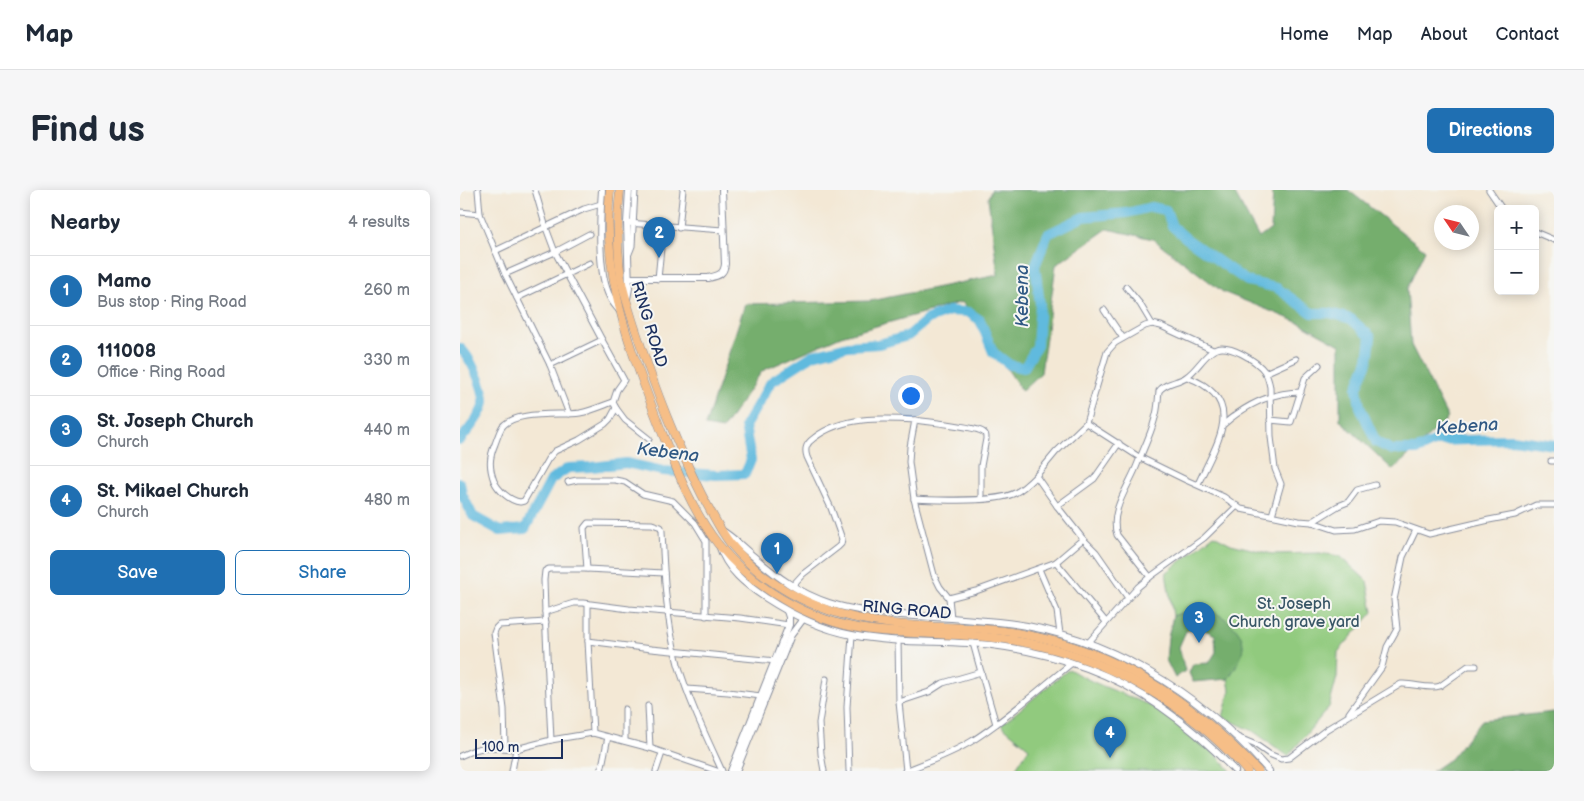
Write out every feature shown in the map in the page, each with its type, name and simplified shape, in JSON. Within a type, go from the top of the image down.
[{"type":"highway","name":"RING ROAD","points":[[610,190],[609,247],[612,279],[640,372],[679,475],[700,517],[719,544],[743,570],[764,587],[803,610],[842,624],[880,631],[976,636],[1030,643],[1063,652],[1108,669],[1128,678],[1181,711],[1247,771]]},
{"type":"highway","name":"RING ROAD","points":[[620,190],[618,237],[621,274],[626,300],[649,369],[688,469],[721,530],[741,556],[780,588],[800,600],[823,610],[888,624],[980,628],[1023,634],[1074,647],[1115,662],[1170,693],[1206,721],[1258,771]]},
{"type":"street","points":[[478,190],[480,214],[495,251],[550,365],[569,414]]},
{"type":"street","points":[[536,190],[546,228],[556,252],[624,380],[617,390],[613,402],[625,420],[648,439]]},
{"type":"street","points":[[602,190],[604,277],[610,298],[620,310]]},
{"type":"street","points":[[626,300],[629,288],[627,223],[629,190]]},
{"type":"street","points":[[628,256],[632,250],[635,224],[635,190]]},
{"type":"street","points":[[679,228],[683,190]]},
{"type":"street","points":[[629,278],[708,278],[720,275],[725,264],[722,190]]},
{"type":"street","points":[[1489,190],[1499,205]]},
{"type":"street","points":[[495,251],[584,209],[601,204]]},
{"type":"street","points":[[460,212],[480,214]]},
{"type":"street","points":[[627,223],[723,230]]},
{"type":"street","points":[[658,279],[663,227]]},
{"type":"street","points":[[505,274],[556,252],[588,234]]},
{"type":"street","points":[[1539,234],[1554,240]]},
{"type":"street","points":[[517,298],[590,263]]},
{"type":"street","points":[[1126,287],[1140,304],[1152,324]]},
{"type":"street","points":[[1104,310],[1123,338]]},
{"type":"street","points":[[914,499],[990,499],[1015,493],[1036,476],[1056,452],[1086,423],[1108,352],[1111,346],[1123,338],[1152,324],[1161,326],[1213,350]]},
{"type":"street","points":[[550,365],[602,340]]},
{"type":"street","points":[[1150,576],[1115,528],[1120,501],[1138,464],[1139,457],[1156,416],[1159,391],[1166,384],[1187,377],[1213,350],[1224,347],[1232,350],[1247,358],[1265,373],[1270,387],[1270,420],[1276,469],[1280,484],[1279,494],[1272,514]]},
{"type":"street","points":[[1265,373],[1296,359]]},
{"type":"street","points":[[1270,420],[1291,422],[1305,378],[1319,365]]},
{"type":"street","points":[[1187,377],[1199,382],[1212,392],[1218,400],[1223,413],[1224,424],[1219,440],[1198,484]]},
{"type":"street","points":[[1224,424],[1239,411],[1269,396],[1301,392]]},
{"type":"street","points":[[613,402],[586,412],[569,414],[550,413],[515,419],[503,426],[489,460],[496,486],[511,500],[520,502],[524,500],[548,459],[555,451],[579,440],[605,424],[616,408]]},
{"type":"street","points":[[792,586],[803,574],[841,544],[842,539],[831,508],[805,451],[806,446],[824,430],[834,426],[871,419],[916,420],[973,428],[983,432],[986,435],[986,439],[981,466],[981,499]]},
{"type":"street","points":[[916,420],[909,462],[914,499],[934,575],[940,587],[949,598],[951,618]]},
{"type":"street","points":[[1086,423],[1139,457],[1224,496],[1246,511],[1312,522],[1336,530],[1380,522],[1395,522],[1429,534],[1515,515],[1536,505],[1554,505]]},
{"type":"street","points":[[1057,506],[1094,479],[1119,443]]},
{"type":"street","points":[[1036,476],[1083,539],[1096,552],[1128,598]]},
{"type":"street","points":[[568,482],[577,480],[615,480],[625,482],[643,494],[672,501],[695,523],[706,541],[706,616]]},
{"type":"street","points":[[1312,522],[1348,502],[1357,490],[1375,485]]},
{"type":"street","points":[[1088,643],[1150,576],[1204,538],[1237,506]]},
{"type":"street","points":[[587,569],[585,524],[588,522],[652,524],[660,527],[662,530],[667,612],[675,651],[687,689],[722,771]]},
{"type":"street","points":[[721,530],[732,536],[751,555],[792,586],[828,603],[871,613],[1022,625],[1088,643],[1130,662],[1176,688],[1237,737],[1269,771]]},
{"type":"street","points":[[1348,716],[1382,666],[1387,647],[1396,629],[1394,600],[1403,557],[1416,530]]},
{"type":"street","points":[[949,598],[976,591],[1056,562],[1083,539]]},
{"type":"street","points":[[719,544],[722,555],[733,571],[746,584],[787,611],[803,619],[852,635],[898,640],[973,643],[1021,650],[1072,663],[1112,679],[1163,708],[1203,739],[1235,771]]},
{"type":"street","points":[[1056,562],[1106,622]]},
{"type":"street","points":[[551,740],[544,580],[546,571],[549,569],[587,569],[664,573]]},
{"type":"street","points":[[1039,569],[1057,611],[1060,634]]},
{"type":"street","points":[[545,612],[574,604],[588,604],[740,618],[788,625]]},
{"type":"street","points":[[588,604],[593,734]]},
{"type":"street","points":[[731,771],[776,661],[788,625],[789,617],[787,611]]},
{"type":"street","points":[[736,771],[791,635],[803,619]]},
{"type":"street","points":[[504,748],[504,709],[494,632],[499,625],[546,622]]},
{"type":"street","points":[[849,771],[847,707],[852,635]]},
{"type":"street","points":[[898,640],[899,702],[906,771],[971,741],[996,724],[1072,663]]},
{"type":"street","points":[[588,641],[776,661]]},
{"type":"street","points":[[973,643],[996,724]]},
{"type":"street","points":[[1237,737],[1281,759],[1289,758],[1326,729],[1401,684],[1409,683],[1435,688],[1468,666],[1476,666]]},
{"type":"street","points":[[899,702],[929,692],[943,683],[981,672]]},
{"type":"street","points":[[824,771],[820,754],[820,723],[826,679]]},
{"type":"street","points":[[687,689],[761,696]]},
{"type":"street","points":[[648,706],[650,748]]},
{"type":"street","points":[[625,709],[625,741]]},
{"type":"street","points":[[460,757],[480,748],[516,749],[551,740],[593,734],[650,748],[717,771]]},
{"type":"street","points":[[601,771],[608,737]]},
{"type":"street","points":[[512,771],[516,749]]},
{"type":"street","points":[[656,771],[662,752]]},
{"type":"green space","points":[[991,190],[1233,190],[1259,238],[1271,229],[1273,190],[1348,190],[1425,250],[1407,289],[1411,345],[1448,418],[1393,470],[1340,420],[1340,345],[1300,323],[1223,292],[1153,239],[1107,229],[1056,265],[1041,373],[1022,391],[962,302],[841,336],[762,371],[723,429],[705,426],[745,304],[870,301],[998,275],[988,198]]},
{"type":"green space","name":"St. Joseph Church grave yard","points":[[1214,535],[1231,544],[1272,554],[1320,553],[1340,556],[1367,581],[1373,612],[1338,652],[1337,677],[1329,707],[1288,756],[1253,731],[1223,717],[1230,690],[1228,679],[1239,660],[1202,606],[1173,616],[1166,573]]},
{"type":"green space","points":[[1202,606],[1228,621],[1239,632],[1242,639],[1243,650],[1228,679],[1193,682],[1189,673],[1193,664],[1209,663],[1216,652],[1215,635],[1199,627],[1186,631],[1179,647],[1185,671],[1175,678],[1166,660],[1168,637],[1173,616]]},
{"type":"green space","points":[[1069,669],[1093,682],[1143,702],[1167,715],[1201,741],[1231,771],[1014,771],[1029,748],[1001,725]]},
{"type":"green space","points":[[1554,712],[1554,771],[1432,771],[1450,759],[1482,720]]},
{"type":"waterway","name":"Kebena","points":[[460,483],[462,494],[473,516],[500,531],[525,529],[551,480],[568,468],[626,463],[663,471],[716,475],[745,474],[751,460],[745,426],[771,382],[813,355],[848,346],[879,344],[908,336],[928,319],[949,311],[968,312],[980,320],[993,352],[1010,365],[1024,368],[1037,346],[1040,304],[1035,266],[1048,234],[1083,217],[1127,213],[1151,207],[1166,210],[1172,226],[1187,239],[1247,281],[1277,288],[1312,313],[1330,313],[1351,319],[1371,337],[1368,360],[1357,388],[1360,407],[1376,442],[1392,450],[1417,450],[1436,441],[1468,440],[1512,439],[1554,445]]},
{"type":"waterway","name":"Kebena","points":[[460,348],[476,372],[482,388],[484,401],[478,416],[460,440]]},
{"type":"place","name":"111008","points":[[659,258]]},
{"type":"place","name":"Mamo","points":[[777,574]]},
{"type":"place","name":"St. Joseph Church","points":[[1199,643]]},
{"type":"place","name":"St. Mikael Church","points":[[1110,758]]}]
